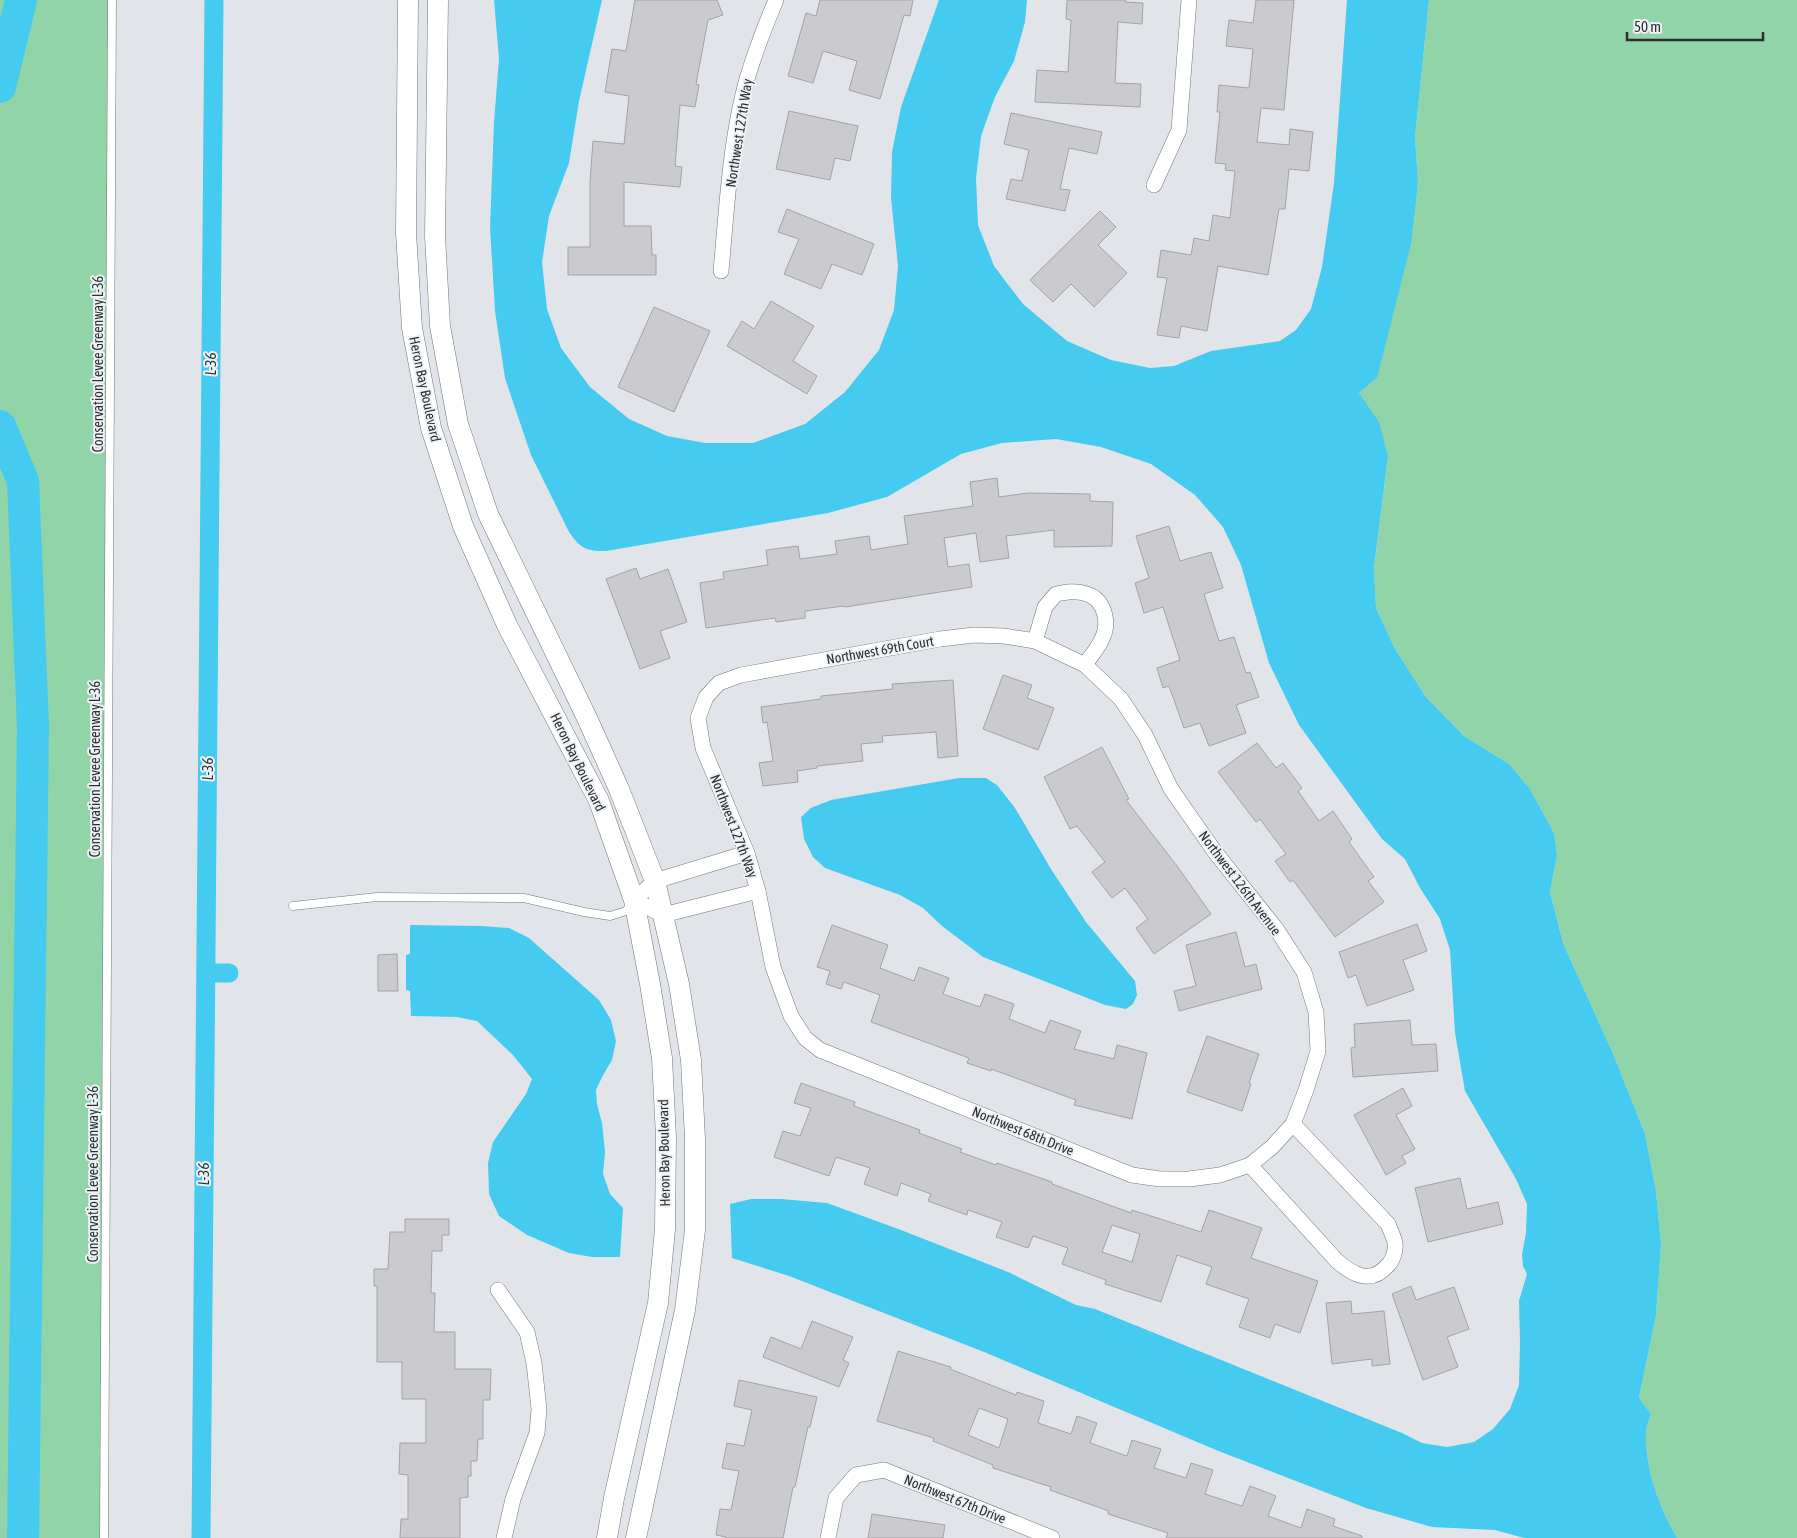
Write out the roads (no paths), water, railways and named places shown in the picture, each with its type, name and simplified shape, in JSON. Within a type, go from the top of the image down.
[{"type":"street","name":"Heron Bay Boulevard","points":[[408,0],[406,233],[412,328],[430,428],[463,526],[507,624],[599,801],[634,900],[662,1058],[666,1137],[665,1229],[659,1290],[607,1538]]},
{"type":"street","name":"Heron Bay Boulevard","points":[[438,0],[435,236],[440,326],[458,424],[488,514],[587,718],[619,789],[654,881],[679,984],[691,1060],[695,1139],[695,1230],[688,1293],[636,1538]]},
{"type":"street","name":"Northwest 127th Way","points":[[720,271],[738,121],[747,80],[776,0]]},
{"type":"street","points":[[1154,185],[1179,130],[1189,0]]},
{"type":"street","points":[[1035,641],[1045,607],[1056,594],[1072,591],[1088,594],[1102,606],[1107,622],[1102,639],[1085,665]]},
{"type":"street","name":"Northwest 69th Court","points":[[706,697],[719,683],[741,675],[940,639],[974,635],[1004,636],[1035,641],[1060,652]]},
{"type":"street","name":"Northwest 126th Avenue","points":[[1060,652],[1085,665],[1121,699],[1145,735],[1171,789],[1215,852],[1277,930],[1304,972],[1316,1012],[1318,1051],[1293,1124],[1272,1147]]},
{"type":"street","name":"Northwest 127th Way","points":[[706,697],[698,718],[703,748],[747,853],[758,891],[773,967],[791,1016],[805,1038]]},
{"type":"street","points":[[747,853],[654,881],[634,900],[663,916],[758,891]]},
{"type":"street","name":"Northwest 68th Drive","points":[[805,1038],[820,1050],[1132,1175],[1160,1179],[1189,1179],[1220,1175],[1250,1165],[1272,1147]]},
{"type":"street","points":[[1250,1165],[1337,1261],[1350,1272],[1367,1277],[1380,1274],[1392,1261],[1395,1243],[1388,1224],[1293,1124]]},
{"type":"street","points":[[498,1290],[527,1332],[534,1363],[539,1409],[538,1432],[513,1500],[504,1538]]},
{"type":"street","name":"Northwest 67th Drive","points":[[828,1538],[836,1498],[856,1475],[884,1470],[1052,1538]]},
{"type":"lane","name":"Conservation Levee Greenway L-36","points":[[104,1538],[112,0]]},
{"type":"lane","points":[[293,906],[377,897],[524,898],[610,916],[626,911],[634,900]]},
{"type":"water","points":[[494,0],[602,0],[579,101],[569,163],[549,216],[542,262],[547,309],[561,348],[590,387],[629,419],[667,436],[705,443],[753,443],[805,424],[845,392],[879,350],[894,310],[898,266],[891,198],[892,152],[901,107],[939,0],[1027,0],[1025,22],[1014,61],[995,97],[981,136],[976,178],[978,225],[994,266],[1023,304],[1067,341],[1111,360],[1150,368],[1174,366],[1211,351],[1280,341],[1296,330],[1311,309],[1322,267],[1334,183],[1347,0],[1429,0],[1415,137],[1418,182],[1411,244],[1377,378],[1359,393],[1379,422],[1388,456],[1374,568],[1376,608],[1395,649],[1426,697],[1464,736],[1509,764],[1530,789],[1554,833],[1557,855],[1550,892],[1563,943],[1614,1056],[1645,1134],[1656,1191],[1661,1245],[1656,1315],[1639,1398],[1651,1414],[1647,1426],[1646,1447],[1654,1487],[1664,1513],[1677,1538],[1524,1538],[1495,1530],[1432,1527],[1366,1508],[1216,1450],[984,1352],[789,1276],[732,1258],[730,1204],[751,1199],[781,1199],[827,1203],[1008,1272],[1076,1305],[1095,1309],[1402,1433],[1422,1443],[1447,1447],[1474,1442],[1493,1429],[1510,1409],[1519,1385],[1519,1301],[1527,1274],[1523,1266],[1522,1254],[1526,1233],[1527,1204],[1516,1179],[1465,1091],[1455,1033],[1450,950],[1440,919],[1420,888],[1405,859],[1382,839],[1299,725],[1269,663],[1241,565],[1223,527],[1195,495],[1151,464],[1101,447],[1056,439],[1002,443],[961,454],[887,497],[828,513],[606,551],[584,548],[569,532],[531,455],[505,378],[495,311],[490,227],[494,122],[499,59]]},
{"type":"water","points":[[959,778],[986,778],[997,785],[1015,808],[1051,869],[1086,922],[1135,981],[1137,995],[1133,1004],[1126,1009],[1105,1005],[983,957],[942,926],[923,908],[900,895],[825,868],[813,857],[804,839],[801,817],[811,808],[831,800]]},
{"type":"water","points":[[410,925],[509,928],[529,938],[599,1000],[611,1020],[616,1041],[612,1060],[596,1090],[605,1152],[603,1174],[610,1194],[623,1208],[620,1257],[592,1257],[569,1253],[527,1235],[499,1216],[489,1194],[488,1163],[493,1142],[526,1094],[532,1079],[513,1055],[477,1021],[457,1017],[411,1016],[410,991],[406,990],[406,955],[410,954]]},
{"type":"waterway","points":[[0,87],[21,0]]},
{"type":"waterway","name":"L-36","points":[[201,1538],[214,0]]},
{"type":"waterway","points":[[0,426],[23,481],[33,727],[23,1538]]},
{"type":"waterway","points":[[206,973],[229,973]]}]
